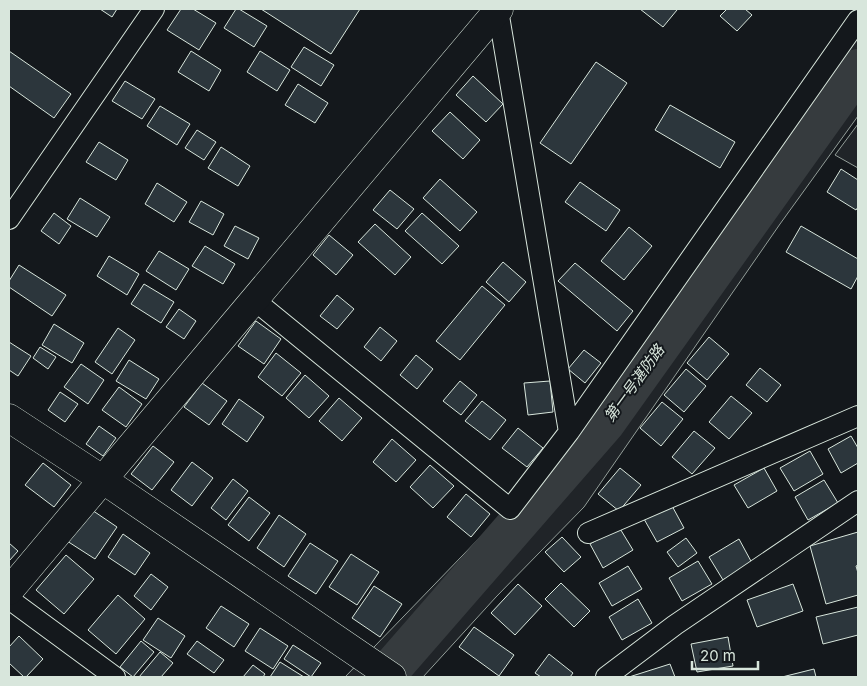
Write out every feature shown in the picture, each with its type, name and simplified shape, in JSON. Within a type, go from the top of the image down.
[{"type":"street","points":[[9,219],[154,9]]},
{"type":"street","points":[[9,591],[499,9]]},
{"type":"street","points":[[499,9],[569,432]]},
{"type":"street","points":[[254,299],[510,509],[569,432],[858,20]]},
{"type":"street","points":[[588,533],[858,416]]},
{"type":"street","points":[[9,418],[102,479],[382,670]]},
{"type":"street","points":[[606,677],[675,625],[858,501]]},
{"type":"street","points":[[9,599],[116,677]]},
{"type":"shaded area","points":[[858,20],[858,116],[780,224],[584,507],[496,597],[423,677],[345,677],[521,495]]},
{"type":"shaded area","points":[[858,124],[858,168],[835,155]]},
{"type":"building","points":[[100,9],[117,9],[112,17]]},
{"type":"building","points":[[181,9],[193,9],[216,23],[199,50],[167,30]]},
{"type":"building","points":[[236,9],[267,26],[254,47],[224,28]]},
{"type":"building","points":[[261,9],[360,9],[331,54]]},
{"type":"building","points":[[640,9],[676,9],[677,10],[663,27]]},
{"type":"building","points":[[727,9],[745,9],[752,15],[737,31],[720,16]]},
{"type":"building","points":[[304,47],[334,65],[321,86],[291,67]]},
{"type":"building","points":[[9,51],[71,94],[54,118],[9,86]]},
{"type":"building","points":[[191,51],[221,70],[209,91],[178,72]]},
{"type":"building","points":[[260,51],[290,70],[277,91],[247,72]]},
{"type":"building","points":[[596,62],[627,83],[571,164],[540,143]]},
{"type":"building","points":[[473,76],[503,104],[486,122],[456,95]]},
{"type":"building","points":[[125,81],[155,99],[142,119],[112,101]]},
{"type":"building","points":[[298,84],[328,103],[315,123],[285,105]]},
{"type":"building","points":[[670,105],[735,142],[720,168],[655,130]]},
{"type":"building","points":[[160,106],[190,124],[177,145],[147,126]]},
{"type":"building","points":[[450,112],[480,140],[463,159],[432,131]]},
{"type":"building","points":[[197,130],[216,142],[204,160],[185,148]]},
{"type":"building","points":[[99,142],[128,160],[116,180],[86,162]]},
{"type":"building","points":[[221,147],[250,166],[238,186],[208,168]]},
{"type":"building","points":[[841,169],[858,180],[858,207],[856,210],[827,192]]},
{"type":"building","points":[[440,179],[477,212],[460,231],[423,198]]},
{"type":"building","points":[[580,182],[620,210],[606,231],[565,202]]},
{"type":"building","points":[[157,183],[187,202],[174,222],[145,204]]},
{"type":"building","points":[[390,190],[414,209],[397,229],[373,210]]},
{"type":"building","points":[[80,198],[110,217],[97,237],[67,219]]},
{"type":"building","points":[[201,201],[224,214],[213,235],[189,222]]},
{"type":"building","points":[[54,213],[71,226],[59,244],[41,231]]},
{"type":"building","points":[[422,213],[459,246],[442,264],[405,231]]},
{"type":"building","points":[[375,224],[411,257],[395,275],[358,242]]},
{"type":"building","points":[[235,226],[259,238],[248,259],[224,246]]},
{"type":"building","points":[[801,226],[858,259],[858,276],[851,289],[786,252]]},
{"type":"building","points":[[629,227],[652,246],[624,280],[601,261]]},
{"type":"building","points":[[329,235],[353,255],[336,275],[313,255]]},
{"type":"building","points":[[205,246],[235,264],[223,284],[192,266]]},
{"type":"building","points":[[159,251],[189,269],[176,290],[146,271]]},
{"type":"building","points":[[109,256],[139,274],[127,295],[97,276]]},
{"type":"building","points":[[503,262],[526,282],[509,302],[486,282]]},
{"type":"building","points":[[575,263],[633,311],[617,331],[558,281]]},
{"type":"building","points":[[19,265],[66,295],[52,316],[9,287],[9,281]]},
{"type":"building","points":[[144,284],[174,302],[161,323],[131,304]]},
{"type":"building","points":[[482,286],[505,305],[460,360],[436,341]]},
{"type":"building","points":[[337,295],[354,309],[337,329],[320,316]]},
{"type":"building","points":[[179,309],[196,321],[184,339],[166,327]]},
{"type":"building","points":[[256,321],[281,339],[264,364],[238,346]]},
{"type":"building","points":[[54,324],[84,343],[72,363],[42,345]]},
{"type":"building","points":[[380,327],[397,341],[381,361],[364,347]]},
{"type":"building","points":[[118,328],[135,340],[112,374],[95,362]]},
{"type":"building","points":[[709,337],[729,354],[707,380],[687,363]]},
{"type":"building","points":[[9,342],[31,356],[18,376],[9,370]]},
{"type":"building","points":[[40,347],[56,357],[48,369],[33,358]]},
{"type":"building","points":[[584,350],[601,363],[585,383],[568,369]]},
{"type":"building","points":[[276,353],[301,373],[282,396],[258,377]]},
{"type":"building","points":[[416,355],[433,369],[417,389],[400,375]]},
{"type":"building","points":[[129,360],[159,379],[146,399],[116,381]]},
{"type":"building","points":[[81,364],[104,380],[88,404],[64,387]]},
{"type":"building","points":[[760,368],[781,385],[767,402],[746,385]]},
{"type":"building","points":[[686,369],[706,386],[684,412],[664,395]]},
{"type":"building","points":[[305,375],[329,396],[309,418],[286,398]]},
{"type":"building","points":[[460,381],[477,395],[461,415],[443,401]]},
{"type":"building","points":[[550,381],[553,412],[528,415],[524,383]]},
{"type":"building","points":[[202,383],[227,401],[209,425],[184,407]]},
{"type":"building","points":[[119,387],[142,404],[126,427],[102,410]]},
{"type":"building","points":[[60,392],[78,404],[65,422],[48,410]]},
{"type":"building","points":[[731,396],[752,413],[729,439],[709,422]]},
{"type":"building","points":[[339,398],[362,418],[342,441],[319,421]]},
{"type":"building","points":[[239,399],[264,417],[247,442],[222,424]]},
{"type":"building","points":[[482,401],[506,420],[490,440],[465,421]]},
{"type":"building","points":[[662,402],[683,419],[661,446],[640,428]]},
{"type":"building","points":[[99,426],[116,438],[103,456],[86,444]]},
{"type":"building","points":[[518,428],[543,448],[527,467],[502,448]]},
{"type":"building","points":[[694,431],[715,448],[692,474],[672,457]]},
{"type":"building","points":[[851,436],[858,448],[858,463],[841,473],[828,449]]},
{"type":"building","points":[[392,439],[416,460],[396,482],[373,462]]},
{"type":"building","points":[[153,446],[174,462],[152,490],[131,474]]},
{"type":"building","points":[[810,451],[823,474],[794,491],[780,468]]},
{"type":"building","points":[[192,462],[213,478],[192,506],[171,490]]},
{"type":"building","points":[[43,463],[71,485],[54,507],[25,485]]},
{"type":"building","points":[[430,465],[454,486],[433,508],[410,487]]},
{"type":"building","points":[[620,468],[641,485],[619,511],[598,494]]},
{"type":"building","points":[[764,468],[777,491],[748,508],[734,485]]},
{"type":"building","points":[[233,479],[248,491],[226,520],[211,508]]},
{"type":"building","points":[[824,480],[838,503],[808,520],[795,497]]},
{"type":"building","points":[[466,494],[490,514],[471,537],[447,517]]},
{"type":"building","points":[[249,497],[270,513],[249,541],[228,525]]},
{"type":"building","points":[[671,504],[684,528],[657,542],[644,519]]},
{"type":"building","points":[[89,508],[117,527],[95,559],[67,541]]},
{"type":"building","points":[[279,515],[306,534],[284,567],[257,548]]},
{"type":"building","points":[[619,527],[633,550],[603,568],[590,544]]},
{"type":"building","points":[[858,532],[858,565],[856,566],[858,573],[858,595],[826,604],[810,546]]},
{"type":"building","points":[[123,534],[150,553],[135,575],[108,557]]},
{"type":"building","points":[[562,537],[581,557],[564,572],[545,552]]},
{"type":"building","points":[[686,538],[697,553],[678,567],[667,552]]},
{"type":"building","points":[[739,539],[752,563],[723,580],[709,557]]},
{"type":"building","points":[[9,543],[18,551],[9,561]]},
{"type":"building","points":[[310,543],[338,561],[316,594],[288,576]]},
{"type":"building","points":[[351,554],[379,572],[357,605],[329,587]]},
{"type":"building","points":[[66,555],[94,579],[64,614],[36,590]]},
{"type":"building","points":[[698,561],[712,584],[682,601],[669,578]]},
{"type":"building","points":[[628,566],[642,589],[612,606],[599,583]]},
{"type":"building","points":[[151,574],[168,587],[151,610],[134,596]]},
{"type":"building","points":[[561,583],[590,611],[574,627],[545,599]]},
{"type":"building","points":[[518,584],[542,606],[515,635],[491,613]]},
{"type":"building","points":[[793,584],[803,611],[757,627],[747,600]]},
{"type":"building","points":[[374,586],[402,604],[380,637],[352,618]]},
{"type":"building","points":[[118,595],[145,619],[116,654],[88,630]]},
{"type":"building","points":[[638,599],[652,623],[622,640],[609,617]]},
{"type":"building","points":[[221,606],[249,624],[234,647],[206,628]]},
{"type":"building","points":[[858,607],[858,635],[823,644],[816,617]]},
{"type":"building","points":[[158,618],[185,636],[171,658],[143,640]]},
{"type":"building","points":[[474,627],[514,655],[499,676],[459,647]]},
{"type":"building","points":[[260,628],[288,646],[273,669],[245,651]]},
{"type":"building","points":[[19,636],[43,659],[26,677],[9,663],[9,647]]},
{"type":"building","points":[[728,637],[733,666],[697,672],[691,644]]},
{"type":"building","points":[[141,641],[154,652],[133,677],[120,667]]},
{"type":"building","points":[[197,641],[224,660],[214,673],[187,654]]},
{"type":"building","points":[[293,645],[321,663],[311,677],[284,659]]},
{"type":"building","points":[[160,652],[173,663],[161,677],[139,677]]},
{"type":"building","points":[[549,654],[573,673],[570,677],[541,677],[535,673]]},
{"type":"building","points":[[280,662],[304,677],[270,677]]},
{"type":"building","points":[[670,664],[675,677],[629,677]]},
{"type":"building","points":[[253,665],[265,674],[263,677],[243,677]]},
{"type":"building","points":[[814,669],[816,677],[782,677]]},
{"type":"waterway","name":"第一号湛防路","points":[[384,677],[605,423],[858,69]]}]
